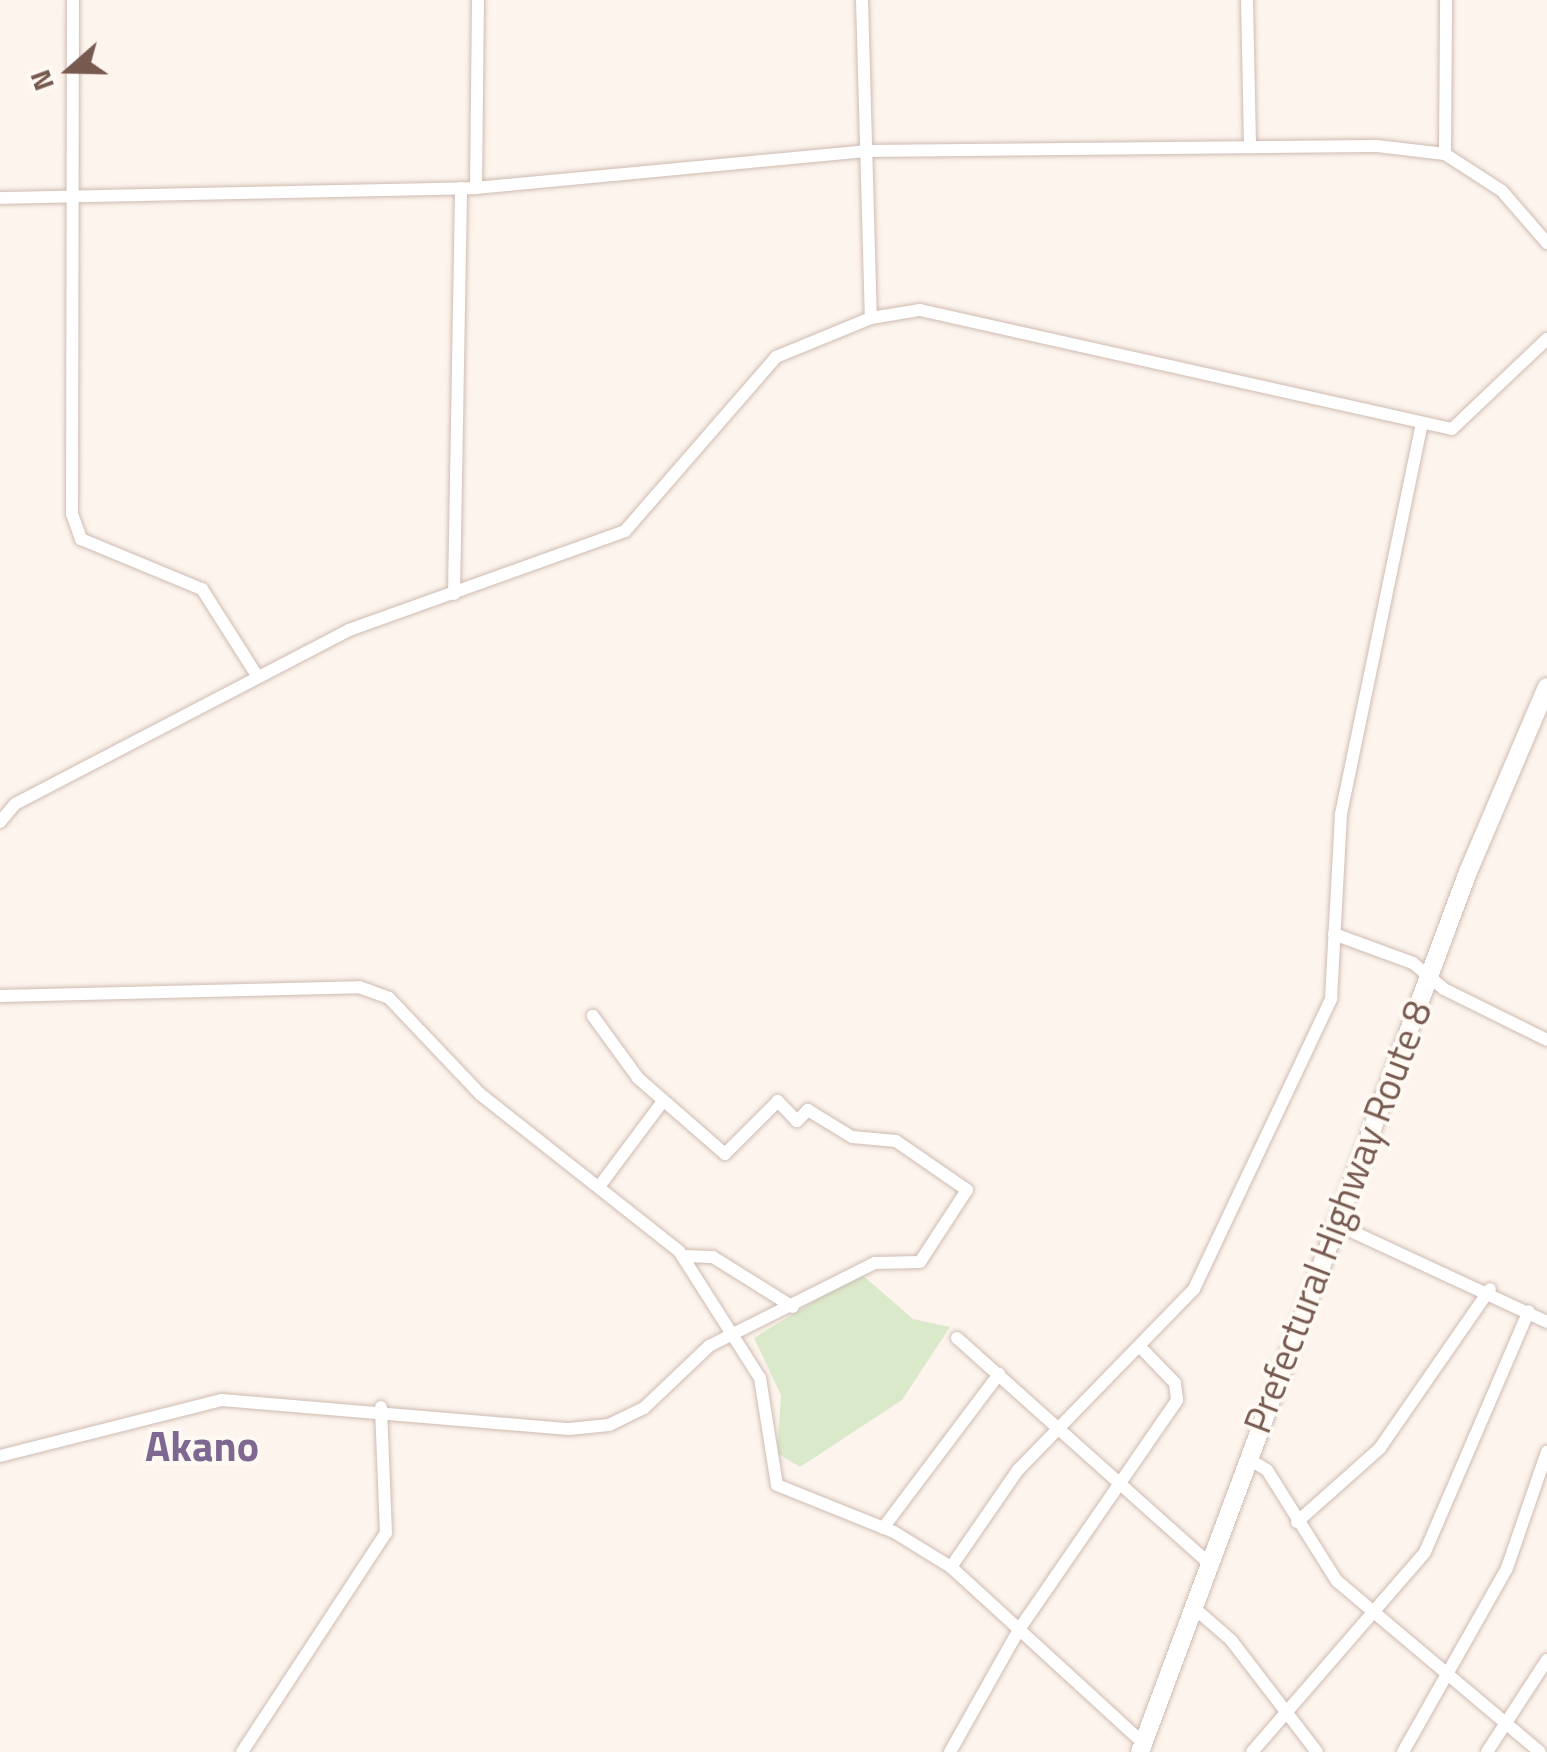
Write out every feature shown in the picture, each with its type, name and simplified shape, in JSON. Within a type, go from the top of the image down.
[{"type":"main road","name":"Prefectural Highway Route 8","points":[[1141,1748],[1427,979],[1547,686]]},
{"type":"street","points":[[74,0],[72,514],[81,540],[202,590],[256,674]]},
{"type":"street","points":[[454,594],[478,0]]},
{"type":"street","points":[[862,0],[871,318]]},
{"type":"street","points":[[1247,0],[1250,143]]},
{"type":"street","points":[[1445,154],[1446,0]]},
{"type":"street","points":[[0,198],[469,188],[866,152],[1250,143],[1445,154],[1502,191],[1547,243]]},
{"type":"street","points":[[0,822],[15,804],[256,674],[454,594],[625,531],[776,357],[871,318],[920,310],[1421,426],[1452,429],[1547,339]]},
{"type":"street","points":[[951,1567],[1059,1426],[1144,1351],[1194,1289],[1331,1000],[1341,814],[1421,426]]},
{"type":"street","points":[[1334,934],[1413,963],[1427,979],[1547,1040]]},
{"type":"street","points":[[0,996],[370,989],[398,1006],[480,1094],[601,1184],[684,1256],[736,1336],[763,1387],[774,1481],[883,1528],[951,1567],[1020,1628],[1141,1748]]},
{"type":"street","points":[[0,1456],[222,1400],[381,1407],[599,1427],[644,1408],[704,1350],[875,1263],[920,1262],[968,1190],[896,1141],[852,1136],[808,1110],[797,1120],[778,1102],[725,1154],[663,1101],[593,1016]]},
{"type":"street","points":[[601,1184],[663,1101]]},
{"type":"street","points":[[1336,1224],[1490,1289],[1547,1322]]},
{"type":"street","points":[[684,1256],[712,1257],[793,1307]]},
{"type":"street","points":[[1297,1522],[1380,1448],[1490,1289]]},
{"type":"street","points":[[1252,1752],[1375,1614],[1436,1533],[1529,1312]]},
{"type":"street","points":[[957,1338],[1209,1563]]},
{"type":"street","points":[[950,1752],[1020,1628],[1179,1395],[1144,1351]]},
{"type":"street","points":[[883,1528],[999,1374]]},
{"type":"street","points":[[242,1752],[386,1533],[381,1407]]},
{"type":"street","points":[[1403,1752],[1453,1676],[1507,1568],[1547,1452]]},
{"type":"street","points":[[1247,1458],[1266,1470],[1319,1561],[1375,1614],[1540,1752]]},
{"type":"street","points":[[1194,1607],[1231,1640],[1283,1718],[1317,1752]]},
{"type":"street","points":[[1486,1752],[1547,1660]]},
{"type":"green space","points":[[860,1273],[913,1319],[950,1327],[902,1400],[800,1467],[777,1453],[781,1395],[754,1338]]},
{"type":"district","name":"Akano","points":[[202,1445]]}]
